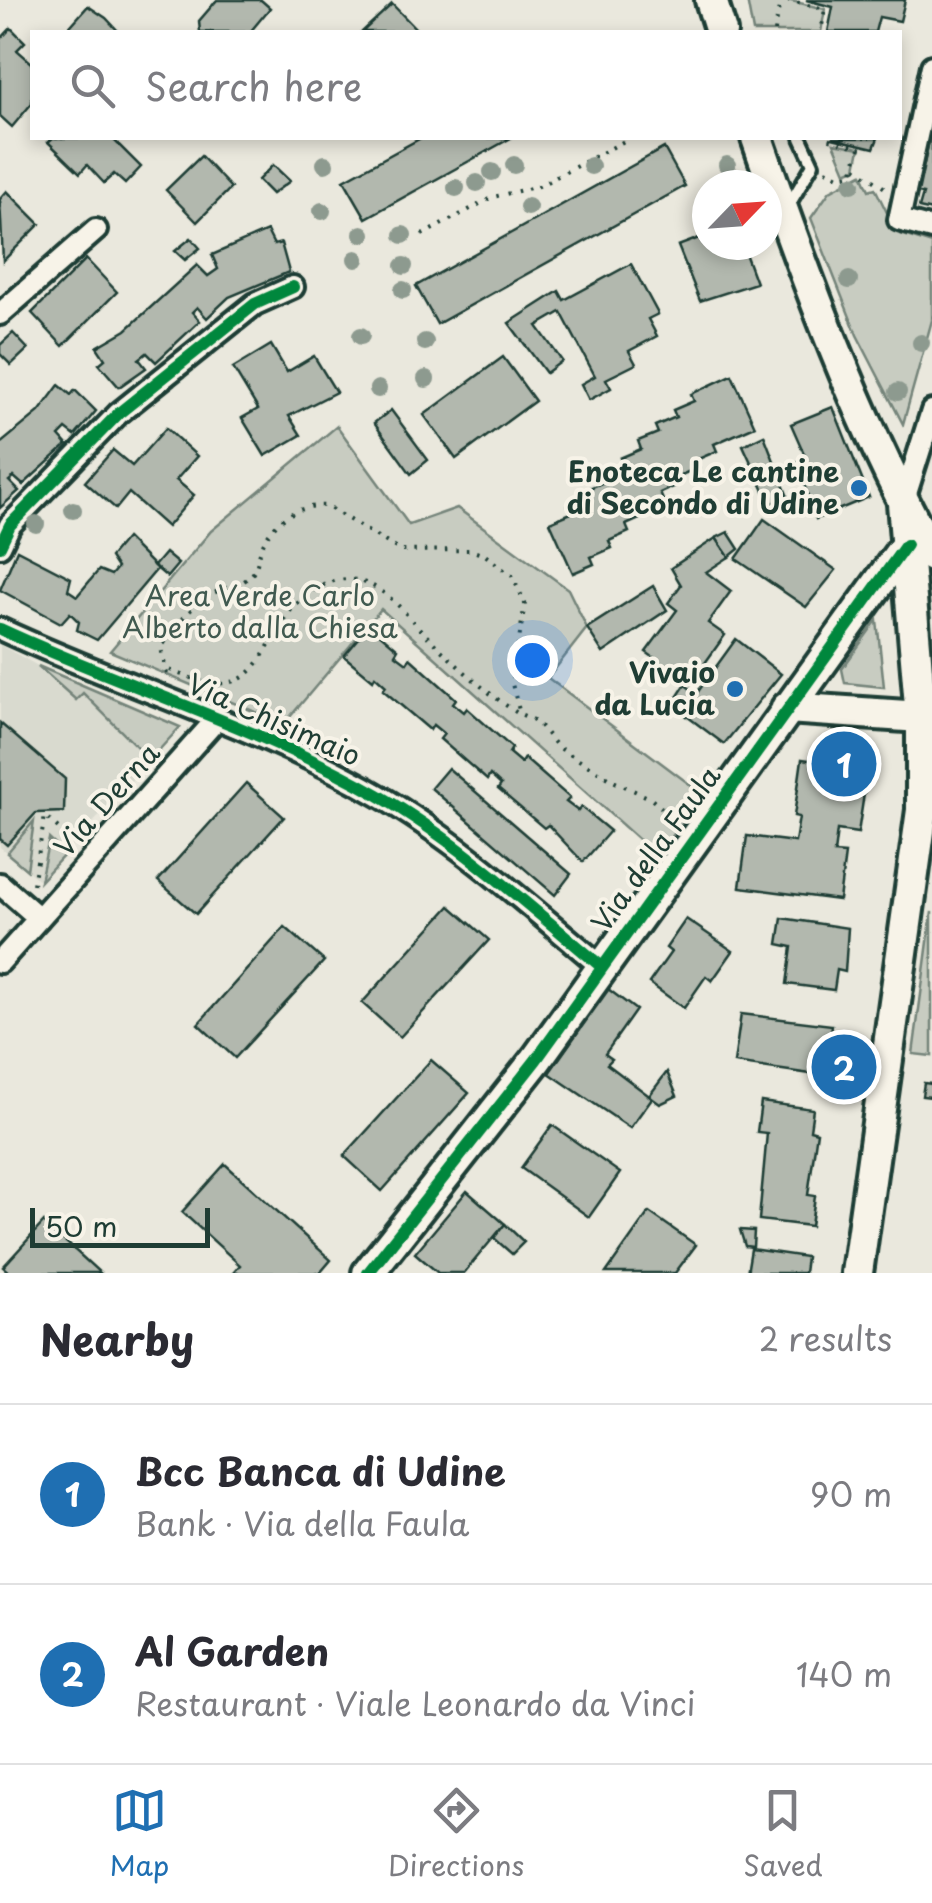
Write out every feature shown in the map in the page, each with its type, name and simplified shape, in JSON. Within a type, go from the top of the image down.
[{"type":"main road","points":[[711,0],[721,30]]},
{"type":"main road","points":[[758,140],[783,214],[919,550],[927,801],[857,1273]]},
{"type":"main road","name":"Via della Faula","points":[[368,1273],[536,1060],[787,708],[919,550]]},
{"type":"main road","points":[[787,708],[925,726]]},
{"type":"street","points":[[932,66],[899,220],[932,229]]},
{"type":"street","points":[[0,314],[96,230]]},
{"type":"street","points":[[0,546],[10,525],[119,413],[255,304],[293,287]]},
{"type":"street","points":[[903,503],[932,411]]},
{"type":"street","name":"Via Chisimaio","points":[[0,629],[329,769],[412,816],[602,967]]},
{"type":"street","name":"Via Derna","points":[[4,950],[39,918],[216,720]]},
{"type":"street","points":[[0,884],[39,918]]},
{"type":"lane","points":[[783,214],[813,164],[802,140]]},
{"type":"path","points":[[776,30],[783,0],[825,9],[821,30]]},
{"type":"path","points":[[422,235],[493,197],[538,186],[626,140]]},
{"type":"path","points":[[834,140],[860,148],[856,168]]},
{"type":"path","points":[[840,176],[856,168]]},
{"type":"path","points":[[856,168],[878,184]]},
{"type":"path","points":[[520,714],[512,684],[525,602],[512,576],[485,555],[470,550],[401,550],[326,506],[314,505],[270,528],[256,571],[246,580],[216,592],[183,617],[161,648],[169,672],[207,682],[242,678],[266,656],[280,620],[292,605],[328,583],[346,578],[384,592],[424,634],[520,714],[536,721],[558,747],[650,798],[697,834]]},
{"type":"path","points":[[40,891],[32,883],[44,816],[79,846]]},
{"type":"shaded area","points":[[0,645],[38,666],[76,699],[83,692],[150,760],[40,881],[0,847]]},
{"type":"green space","points":[[747,0],[787,0],[825,9],[821,30],[753,30]]},
{"type":"green space","points":[[834,143],[860,148],[856,168],[846,172]]},
{"type":"green space","points":[[862,174],[869,190],[875,188],[897,233],[932,244],[932,320],[903,424],[857,335],[811,218],[830,191]]},
{"type":"green space","name":"Area Verde Carlo Alberto dalla Chiesa","points":[[337,426],[409,525],[457,508],[568,589],[587,628],[548,678],[704,795],[657,856],[381,609],[284,724],[110,651],[211,531]]},
{"type":"green space","points":[[877,620],[884,687],[845,683],[842,669]]},
{"type":"green space","points":[[38,666],[180,727],[150,760],[83,693],[76,700]]},
{"type":"green space","points":[[34,821],[27,870],[7,853]]},
{"type":"green space","points":[[49,839],[65,854],[40,881]]},
{"type":"green space","points":[[932,912],[932,1056],[913,1054]]},
{"type":"building","points":[[217,0],[261,0],[270,8],[252,30],[200,30],[199,21]]},
{"type":"building","points":[[806,0],[905,0],[900,21],[879,17],[876,30],[828,30],[833,7]]},
{"type":"building","points":[[392,4],[417,30],[364,30]]},
{"type":"building","points":[[88,6],[117,30],[67,30]]},
{"type":"building","points":[[11,28],[25,42],[17,50],[30,61],[30,105],[12,127],[0,116],[0,40]]},
{"type":"building","points":[[932,128],[932,211],[919,208],[923,194],[917,193]]},
{"type":"building","points":[[114,140],[141,167],[125,184],[114,174],[104,183],[87,165],[80,173],[48,142]]},
{"type":"building","points":[[417,140],[507,140],[366,218],[344,180]]},
{"type":"building","points":[[840,140],[877,140],[874,148]]},
{"type":"building","points":[[664,148],[685,186],[437,324],[416,286]]},
{"type":"building","points":[[201,156],[231,188],[197,222],[166,190]]},
{"type":"building","points":[[273,165],[290,181],[272,194],[258,180]]},
{"type":"building","points":[[7,191],[40,224],[3,261],[0,199]]},
{"type":"building","points":[[267,231],[274,245],[281,243],[289,272],[229,297],[207,318],[197,307],[192,312],[200,321],[156,362],[147,353],[139,359],[146,368],[119,387],[99,364],[105,359],[97,347],[126,330],[197,265],[208,276],[218,269],[212,255]]},
{"type":"building","points":[[191,238],[200,248],[185,260],[175,251]]},
{"type":"building","points":[[692,241],[692,260],[748,260],[756,283],[700,301],[678,246]]},
{"type":"building","points":[[86,259],[117,292],[63,346],[32,313]]},
{"type":"building","points":[[631,264],[658,314],[648,319],[657,336],[629,351],[636,364],[606,379],[611,388],[589,400],[581,384],[595,376],[561,312],[537,326],[562,361],[546,373],[509,323],[559,291],[564,300]]},
{"type":"building","points":[[13,333],[28,349],[11,365],[0,354],[0,345]]},
{"type":"building","points":[[271,345],[287,372],[314,356],[336,392],[289,416],[301,435],[265,456],[242,418],[258,409],[233,368]]},
{"type":"building","points":[[503,357],[535,401],[456,459],[424,415]]},
{"type":"building","points":[[732,375],[755,426],[714,444],[717,451],[696,460],[699,467],[679,476],[682,483],[660,493],[663,500],[643,509],[646,516],[626,525],[629,532],[609,541],[612,548],[591,557],[594,564],[573,573],[550,522],[571,513],[568,506],[588,497],[585,490],[606,481],[603,474],[624,466],[620,458],[641,449],[638,441],[658,433],[655,426],[676,417],[673,410],[694,401],[691,394]]},
{"type":"building","points":[[59,385],[71,395],[75,390],[96,411],[75,436],[66,429],[59,436],[67,445],[23,485],[14,477],[9,481],[19,491],[0,508],[0,444],[39,412]]},
{"type":"building","points":[[833,407],[869,497],[816,519],[796,462],[806,458],[791,424]]},
{"type":"building","points":[[391,410],[428,460],[411,474],[374,423]]},
{"type":"building","points":[[166,428],[197,456],[176,480],[194,495],[167,527],[129,493],[116,509],[85,482],[113,450],[132,466]]},
{"type":"building","points":[[764,435],[788,497],[770,504],[743,445]]},
{"type":"building","points":[[764,519],[836,570],[806,607],[736,559]]},
{"type":"building","points":[[728,532],[739,549],[729,557],[716,538]]},
{"type":"building","points":[[126,538],[157,569],[97,640],[77,630],[79,622],[70,613],[61,623],[0,590],[17,550],[71,578],[68,590],[77,596],[99,570],[111,575],[117,568],[110,557]]},
{"type":"building","points":[[716,538],[729,557],[706,572],[731,591],[708,623],[725,635],[690,684],[646,652],[677,610],[668,603],[681,585],[671,568]]},
{"type":"building","points":[[165,553],[178,564],[167,577],[154,566]]},
{"type":"building","points":[[653,586],[667,610],[603,653],[587,628]]},
{"type":"building","points":[[370,625],[398,649],[395,654],[407,663],[410,658],[456,699],[453,703],[464,712],[467,708],[512,748],[509,753],[521,763],[524,758],[570,798],[566,802],[578,811],[581,807],[610,831],[583,862],[548,825],[544,828],[498,789],[501,785],[490,775],[487,780],[440,739],[444,734],[433,725],[430,730],[383,690],[386,686],[375,676],[373,680],[344,656]]},
{"type":"building","name":"Vivaio da Lucia","points":[[736,639],[781,674],[724,744],[672,705],[685,685],[697,693]]},
{"type":"building","points":[[0,723],[65,779],[64,812],[36,813],[7,845],[0,839]]},
{"type":"building","points":[[802,759],[868,768],[858,833],[837,830],[834,853],[845,854],[839,900],[740,887],[747,836],[795,842],[799,817],[794,816]]},
{"type":"building","points":[[448,768],[571,874],[555,895],[431,788]]},
{"type":"building","points":[[246,783],[284,817],[196,914],[158,881]]},
{"type":"building","points":[[450,906],[489,940],[400,1037],[362,1003]]},
{"type":"building","points":[[782,918],[848,928],[845,972],[837,970],[834,990],[787,984],[792,947],[778,944]]},
{"type":"building","points":[[686,919],[733,951],[712,981],[706,976],[684,1008],[649,983],[671,952],[666,948]]},
{"type":"building","points":[[285,927],[324,961],[235,1058],[198,1024]]},
{"type":"building","points":[[608,989],[636,1010],[605,1054],[612,1059],[607,1064],[652,1098],[630,1128],[549,1073]]},
{"type":"building","points":[[741,1014],[832,1025],[825,1076],[734,1063]]},
{"type":"building","points":[[431,1060],[469,1093],[382,1191],[344,1156]]},
{"type":"building","points":[[667,1072],[677,1096],[660,1104],[649,1096]]},
{"type":"building","points":[[924,1083],[932,1084],[932,1097],[922,1096]]},
{"type":"building","points":[[761,1102],[813,1109],[810,1130],[817,1132],[808,1195],[815,1196],[811,1226],[759,1220],[767,1133],[757,1132]]},
{"type":"building","points":[[552,1125],[620,1173],[589,1217],[521,1168]]},
{"type":"building","points":[[225,1164],[331,1260],[320,1273],[233,1273],[240,1265],[182,1212]]},
{"type":"building","points":[[467,1191],[505,1224],[464,1273],[438,1273],[415,1253]]},
{"type":"building","points":[[649,1212],[696,1245],[675,1273],[606,1273]]},
{"type":"building","points":[[44,1222],[100,1273],[10,1273],[3,1267]]},
{"type":"building","points":[[505,1224],[524,1242],[512,1254],[494,1238]]},
{"type":"building","points":[[740,1230],[754,1231],[753,1247],[745,1246]]},
{"type":"building","points":[[751,1249],[806,1257],[804,1273],[747,1273]]},
{"type":"cycle path","points":[[0,546],[10,525],[119,413],[255,304],[293,287]]},
{"type":"cycle path","points":[[368,1273],[536,1060],[906,545]]},
{"type":"cycle path","points":[[0,629],[239,727],[378,795],[465,854],[602,967]]},
{"type":"place","name":"Enoteca Le cantine di Secondo di Udine","points":[[859,488]]},
{"type":"place","name":"Vivaio da Lucia","points":[[735,689]]},
{"type":"place","name":"Bcc Banca di Udine","points":[[844,764]]},
{"type":"place","name":"Al Garden","points":[[844,1067]]}]
